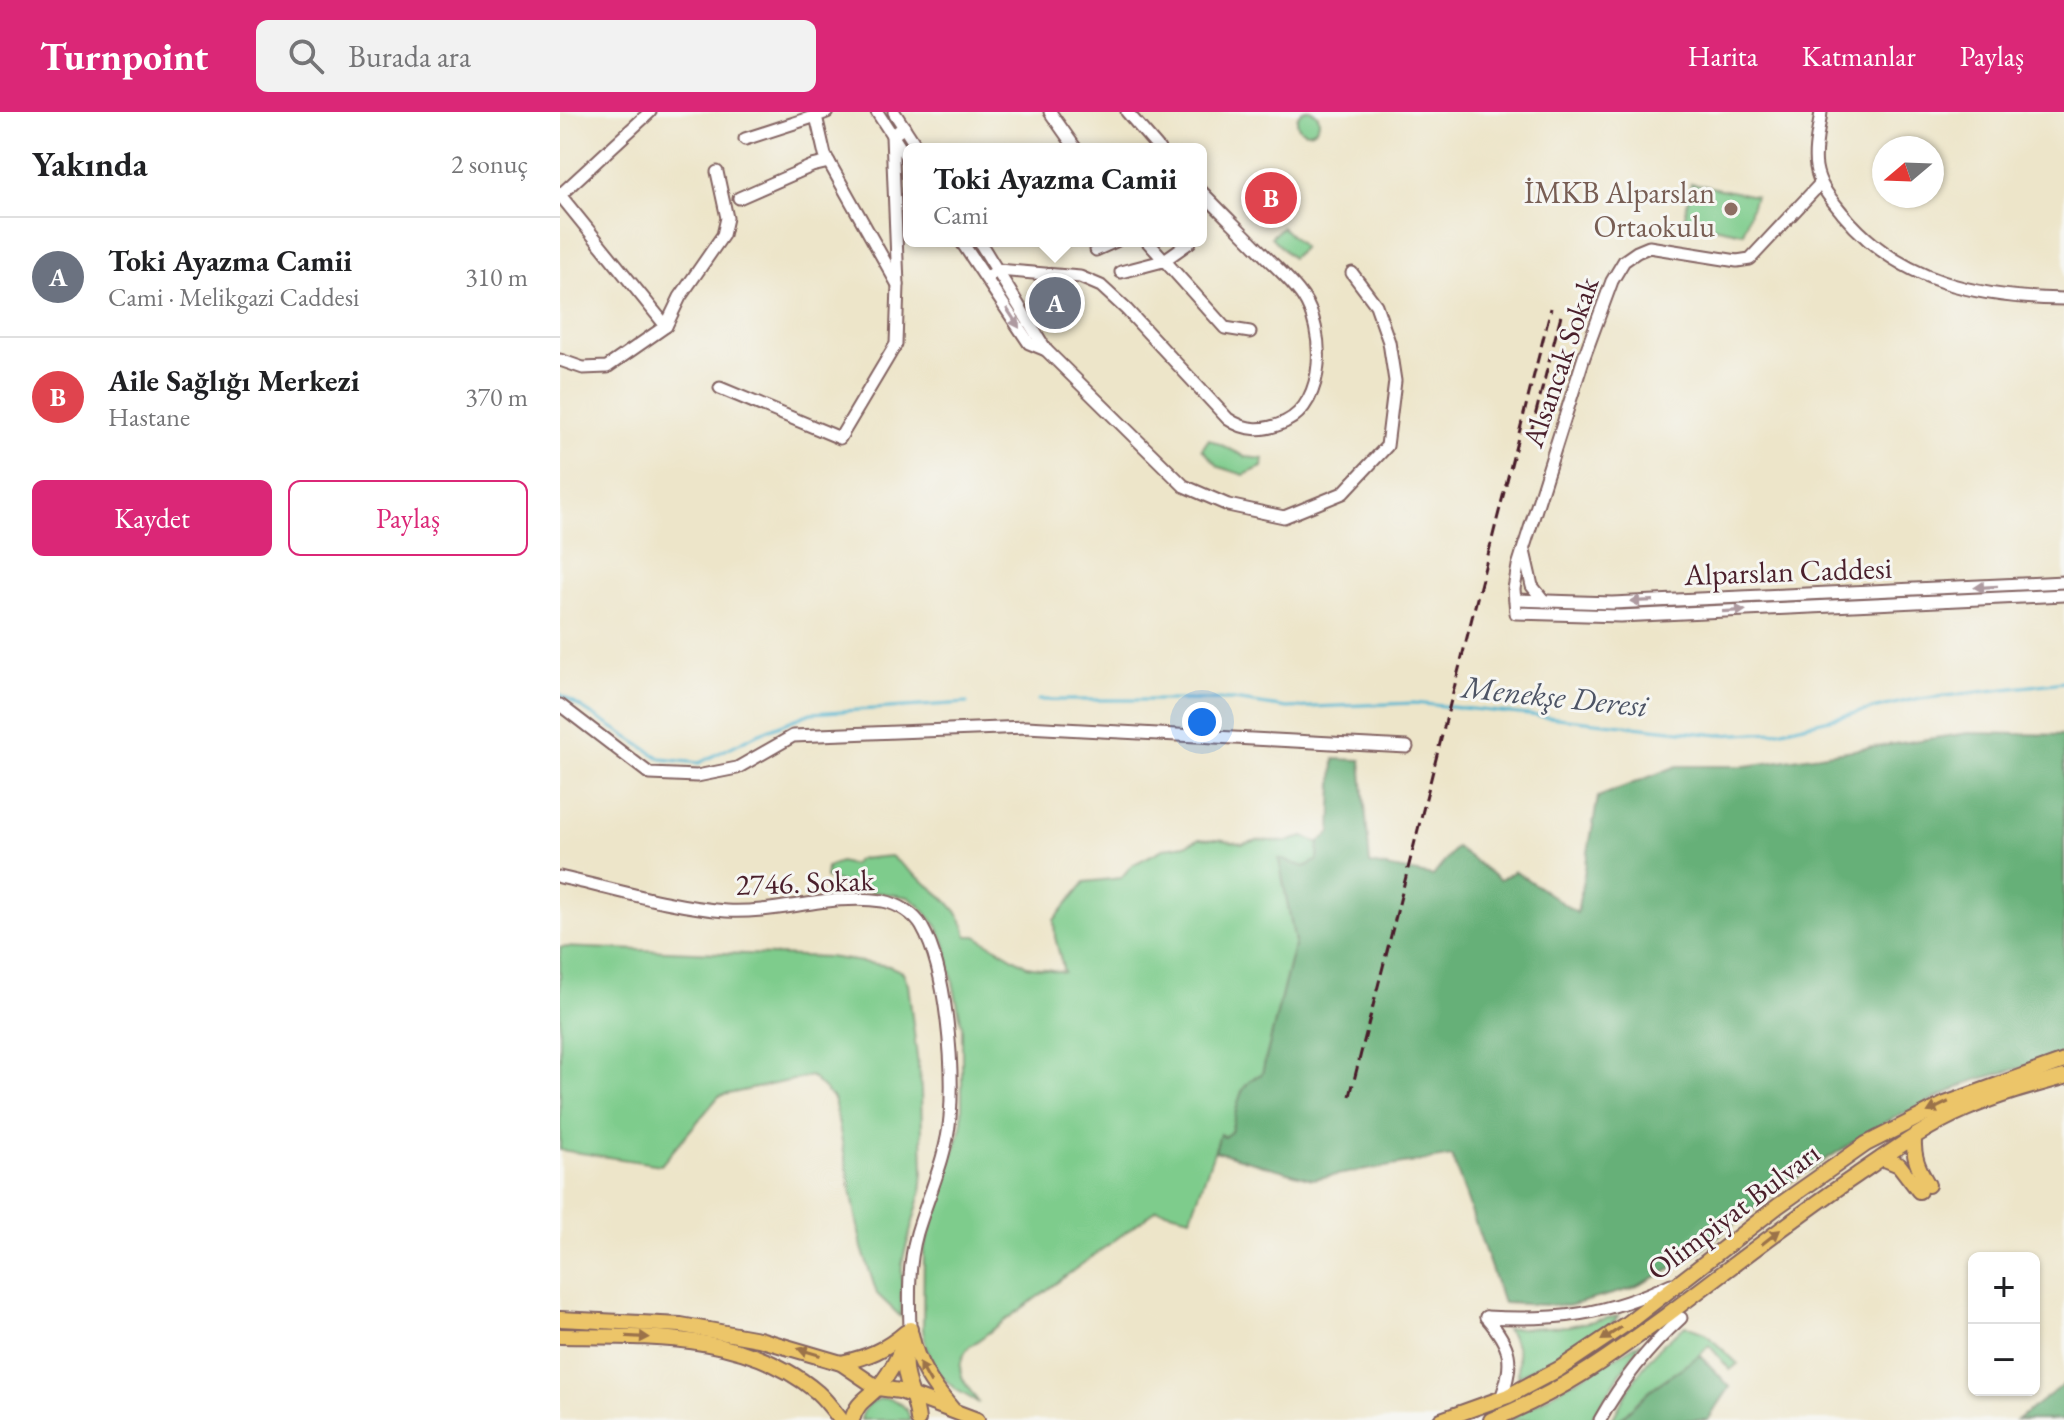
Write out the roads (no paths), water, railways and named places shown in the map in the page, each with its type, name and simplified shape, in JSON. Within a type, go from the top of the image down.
[{"type":"main road","name":"Olimpiyat Bulvarı","points":[[1441,1420],[1501,1398],[1559,1369],[1626,1324],[1778,1206],[1866,1144],[1945,1104],[2064,1061]]},
{"type":"main road","name":"Olimpiyat Bulvarı","points":[[1491,1420],[1523,1407],[1590,1371],[1787,1224],[1914,1138],[1964,1110],[2014,1090],[2064,1077]]},
{"type":"main road","points":[[1882,1158],[1899,1165],[1924,1188],[1914,1156],[1914,1138]]},
{"type":"main road","points":[[560,1319],[681,1325],[759,1339],[841,1363],[878,1388],[890,1388],[977,1420]]},
{"type":"main road","points":[[841,1363],[868,1357],[887,1348],[910,1329]]},
{"type":"main road","points":[[852,1420],[861,1400],[878,1388],[898,1357],[910,1329]]},
{"type":"main road","points":[[910,1329],[904,1360],[918,1420]]},
{"type":"main road","points":[[910,1329],[919,1363],[953,1410]]},
{"type":"main road","points":[[560,1336],[630,1336],[695,1341],[733,1349],[769,1361],[795,1375],[820,1394],[841,1420]]},
{"type":"street","points":[[650,112],[560,195],[666,326]]},
{"type":"street","points":[[877,112],[903,152]]},
{"type":"street","points":[[894,112],[914,143]]},
{"type":"street","points":[[1050,112],[1072,143]]},
{"type":"street","points":[[1127,112],[1154,143]]},
{"type":"street","points":[[1821,112],[1815,165],[1820,184],[1854,227],[1889,257],[1935,280],[1971,291],[2064,299]]},
{"type":"street","points":[[745,139],[822,114],[829,162],[898,285]]},
{"type":"street","points":[[892,136],[904,127]]},
{"type":"street","points":[[720,388],[840,438],[896,344],[898,285],[892,136]]},
{"type":"street","points":[[739,198],[812,166],[829,162]]},
{"type":"street","points":[[560,360],[583,368],[607,367],[666,326],[680,297],[723,235],[727,218],[717,172]]},
{"type":"street","name":"Alsancak Sokak","points":[[1515,606],[1518,566],[1588,344],[1619,267],[1637,252],[1649,247],[1737,261],[1750,259],[1820,184]]},
{"type":"street","points":[[986,278],[998,270],[1080,277],[1101,286],[1228,419],[1249,429],[1276,426],[1300,412],[1314,393],[1318,361],[1310,314],[1302,295],[1288,278],[1207,197]]},
{"type":"street","points":[[965,247],[1029,343],[1046,350]]},
{"type":"street","points":[[983,247],[1046,350],[1184,486],[1228,505],[1284,517],[1343,493],[1387,446],[1395,381],[1389,342],[1376,305],[1352,273]]},
{"type":"street","points":[[1096,250],[1103,247]]},
{"type":"street","points":[[1152,247],[1225,328],[1250,332]]},
{"type":"street","points":[[1121,272],[1163,261],[1183,247]]},
{"type":"street","points":[[1524,551],[1532,586],[1544,601]]},
{"type":"street","name":"Alparslan Caddesi","points":[[1515,606],[1544,601],[1612,603],[2064,582]]},
{"type":"street","name":"Alparslan Caddesi","points":[[1515,606],[1620,616],[2064,595]]},
{"type":"street","points":[[560,705],[650,774],[697,776],[737,768],[793,736],[992,727],[1407,747]]},
{"type":"street","name":"2746. Sokak","points":[[560,877],[726,911],[827,901],[882,901],[905,910],[922,926],[938,972],[951,1083],[947,1133],[910,1264],[910,1329]]},
{"type":"street","points":[[1501,1398],[1510,1376],[1507,1344],[1486,1317],[1552,1319],[1594,1311],[1639,1299],[1697,1271]]},
{"type":"street","points":[[1600,1420],[1627,1377],[1681,1318]]},
{"type":"waterway","name":"Menekşe Deresi","points":[[1038,700],[1234,700],[1287,708],[1414,703],[1719,735],[1774,732],[1911,700],[2064,682]]},
{"type":"waterway","name":"Menekşe Deresi","points":[[560,694],[662,759],[699,763],[755,735],[811,713],[967,703]]},
{"type":"railway","points":[[1350,1096],[1551,308]]},
{"type":"railway","points":[[1531,432],[1562,311]]},
{"type":"place","name":"Aile Sağlığı Merkezi","points":[[1271,198]]},
{"type":"place","name":"İMKB Alparslan Ortaokulu","points":[[1731,209]]},
{"type":"place","name":"Toki Ayazma Camii","points":[[1055,303]]}]
